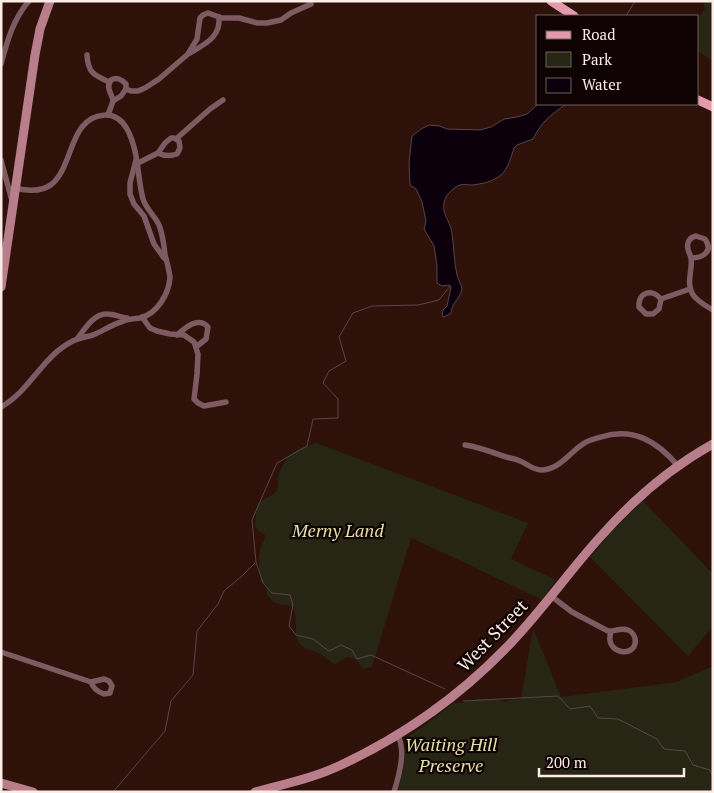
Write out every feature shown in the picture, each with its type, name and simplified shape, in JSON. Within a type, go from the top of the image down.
[{"type":"main road","points":[[1,287],[37,41],[50,1]]},
{"type":"main road","points":[[550,1],[572,15]]},
{"type":"main road","points":[[699,100],[713,107]]},
{"type":"main road","name":"West Street","points":[[255,792],[341,765],[371,750],[444,703],[482,672],[504,650],[601,536],[640,495],[678,466],[713,444]]},
{"type":"main road","points":[[1,783],[33,792]]},
{"type":"street","points":[[1,64],[8,39],[17,18],[29,1]]},
{"type":"street","points":[[188,54],[197,39],[200,18],[203,15],[208,13],[222,18],[239,18],[262,23],[275,22],[310,4]]},
{"type":"street","points":[[126,89],[138,91],[145,88],[159,79],[188,54],[213,38],[219,28],[219,17]]},
{"type":"street","points":[[87,55],[88,66],[92,74],[109,82]]},
{"type":"street","points":[[108,115],[113,101],[121,96],[126,89],[126,84],[121,79],[114,79],[109,82]]},
{"type":"street","points":[[109,82],[108,90],[113,101]]},
{"type":"street","points":[[176,140],[210,109],[223,100]]},
{"type":"street","points":[[1,407],[16,396],[58,350],[77,339],[92,335],[130,319],[142,317],[154,309],[165,296],[170,283],[162,232],[145,204],[137,160],[126,127],[115,116],[99,116],[80,128],[64,165],[55,181],[50,185],[33,190],[15,188]]},
{"type":"street","points":[[137,160],[158,153],[171,138],[179,142],[180,148],[177,154],[170,156],[158,153]]},
{"type":"street","points":[[1,160],[13,205]]},
{"type":"street","points":[[137,160],[130,183],[130,194],[134,204],[144,216],[154,244],[167,262]]},
{"type":"street","points":[[691,258],[689,278],[692,295],[713,310]]},
{"type":"street","points":[[661,299],[690,289]]},
{"type":"street","points":[[77,339],[101,315],[110,314],[130,319]]},
{"type":"street","points":[[142,317],[150,328],[157,331],[184,335],[194,342],[198,354],[194,399],[204,406],[226,402]]},
{"type":"street","points":[[177,335],[187,326],[200,322],[205,324],[208,327],[206,339],[196,347]]},
{"type":"street","points":[[465,445],[517,460],[532,468],[546,470],[562,462],[585,442],[609,434],[625,433],[654,443],[671,457],[678,466]]},
{"type":"street","points":[[551,596],[572,612],[611,632],[622,629],[629,630],[634,636],[634,647],[624,652],[617,651],[612,646],[609,637],[611,632]]},
{"type":"street","points":[[1,652],[91,682]]},
{"type":"street","points":[[394,792],[402,751],[397,734]]},
{"type":"green space","points":[[703,1],[713,1],[713,61],[699,52],[699,16],[705,9]]},
{"type":"green space","name":"Merny Land","points":[[316,443],[528,523],[511,559],[556,580],[542,600],[411,538],[372,667],[363,669],[355,659],[347,657],[335,664],[319,653],[305,648],[298,641],[294,610],[287,605],[275,603],[267,595],[266,585],[261,582],[259,556],[265,535],[255,526],[258,505],[277,490],[278,476],[289,456],[297,450]]},
{"type":"green space","points":[[643,501],[713,574],[713,626],[688,656],[590,557],[615,528]]},
{"type":"green space","name":"Waiting Hill Preserve","points":[[533,628],[561,697],[677,682],[713,666],[713,792],[398,792],[409,736],[453,703],[478,699],[496,699],[505,702],[521,699]]},
{"type":"water","points":[[537,105],[565,105],[547,119],[533,139],[514,148],[507,166],[501,175],[483,183],[460,185],[446,197],[444,212],[451,228],[456,270],[462,289],[452,307],[451,313],[444,317],[442,316],[443,310],[447,306],[451,287],[449,285],[442,286],[437,283],[434,246],[424,229],[426,221],[422,202],[416,189],[410,185],[409,162],[412,136],[429,125],[447,129],[480,130],[491,127],[504,119],[527,114]]},
{"type":"waterway","points":[[627,15],[635,1]]},
{"type":"waterway","points":[[445,689],[371,655],[357,659],[352,650],[341,645],[329,651],[313,639],[296,635],[289,626],[293,605],[290,595],[272,593],[263,583],[256,562],[252,520],[277,463],[307,446],[313,419],[338,418],[338,399],[323,383],[329,371],[346,361],[339,337],[353,313],[372,306],[418,305],[439,300],[450,286]]},
{"type":"waterway","points":[[113,792],[165,731],[171,701],[193,675],[197,631],[218,604],[224,591],[255,563]]},
{"type":"waterway","points":[[463,701],[558,696],[570,709],[590,706],[598,718],[618,719],[657,739],[664,749],[685,751],[693,765],[710,770],[713,777]]}]
